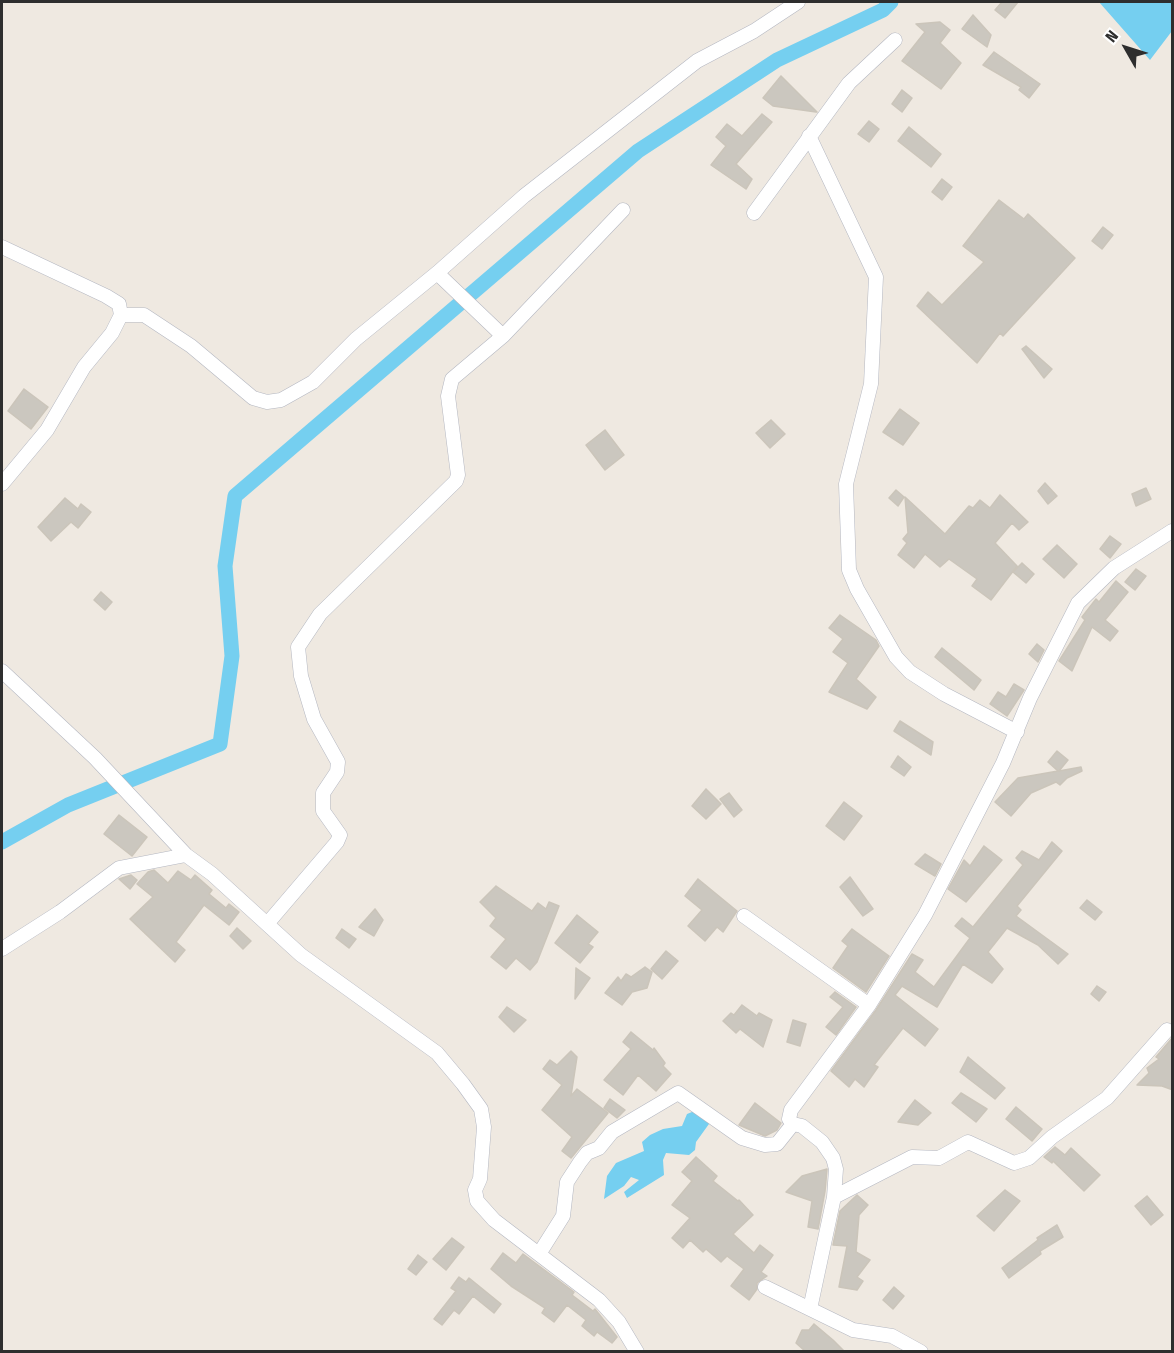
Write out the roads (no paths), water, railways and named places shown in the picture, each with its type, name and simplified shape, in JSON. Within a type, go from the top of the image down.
[{"type":"street","points":[[121,315],[144,315],[191,346],[253,398],[267,402],[282,400],[313,382],[356,339],[437,273],[540,183],[697,60],[754,31],[798,2]]},
{"type":"street","points":[[754,213],[849,83],[895,40]]},
{"type":"street","points":[[809,136],[876,277],[871,384],[846,484],[849,570],[857,589],[896,657],[910,672],[944,694],[1017,732]]},
{"type":"street","points":[[267,924],[337,842],[340,835],[323,811],[323,794],[337,772],[338,762],[314,719],[301,676],[298,647],[320,614],[456,481],[458,475],[448,396],[452,379],[503,336],[623,210]]},
{"type":"street","points":[[2,247],[106,296],[119,304],[121,315],[112,333],[84,368],[41,438],[2,484]]},
{"type":"street","points":[[437,273],[503,336]]},
{"type":"street","points":[[810,1309],[837,1175],[833,1158],[814,1133],[793,1124],[789,1119],[791,1110],[869,1005],[925,915],[1017,732],[1030,698],[1078,603],[1114,568],[1173,531]]},
{"type":"street","points":[[2,671],[95,758],[186,855],[212,874],[301,955],[437,1053],[481,1109],[484,1127],[480,1179],[475,1190],[477,1202],[494,1220],[599,1300],[619,1322],[637,1352]]},
{"type":"street","points":[[2,949],[60,912],[119,868],[186,855]]},
{"type":"street","points":[[744,916],[869,1005]]},
{"type":"street","points":[[834,1197],[912,1157],[939,1158],[968,1143],[1014,1163],[1029,1158],[1052,1137],[1107,1098],[1167,1030]]},
{"type":"street","points":[[539,1254],[562,1216],[567,1182],[587,1153],[599,1148],[612,1132],[672,1096],[678,1093],[686,1096],[742,1138],[765,1145],[777,1144],[793,1124]]},
{"type":"street","points":[[765,1287],[853,1330],[892,1336],[921,1352]]},
{"type":"water","points":[[1099,2],[1172,2],[1172,31],[1150,60]]},
{"type":"water","points":[[702,1108],[714,1117],[696,1142],[695,1150],[689,1155],[666,1153],[663,1160],[664,1175],[627,1198],[624,1192],[639,1180],[631,1177],[624,1186],[604,1199],[607,1176],[616,1163],[644,1151],[642,1142],[650,1135],[663,1129],[682,1126],[687,1114]]},
{"type":"waterway","points":[[2,842],[68,805],[220,744],[232,656],[225,566],[235,496],[638,151],[777,60],[883,10],[891,2]]}]
